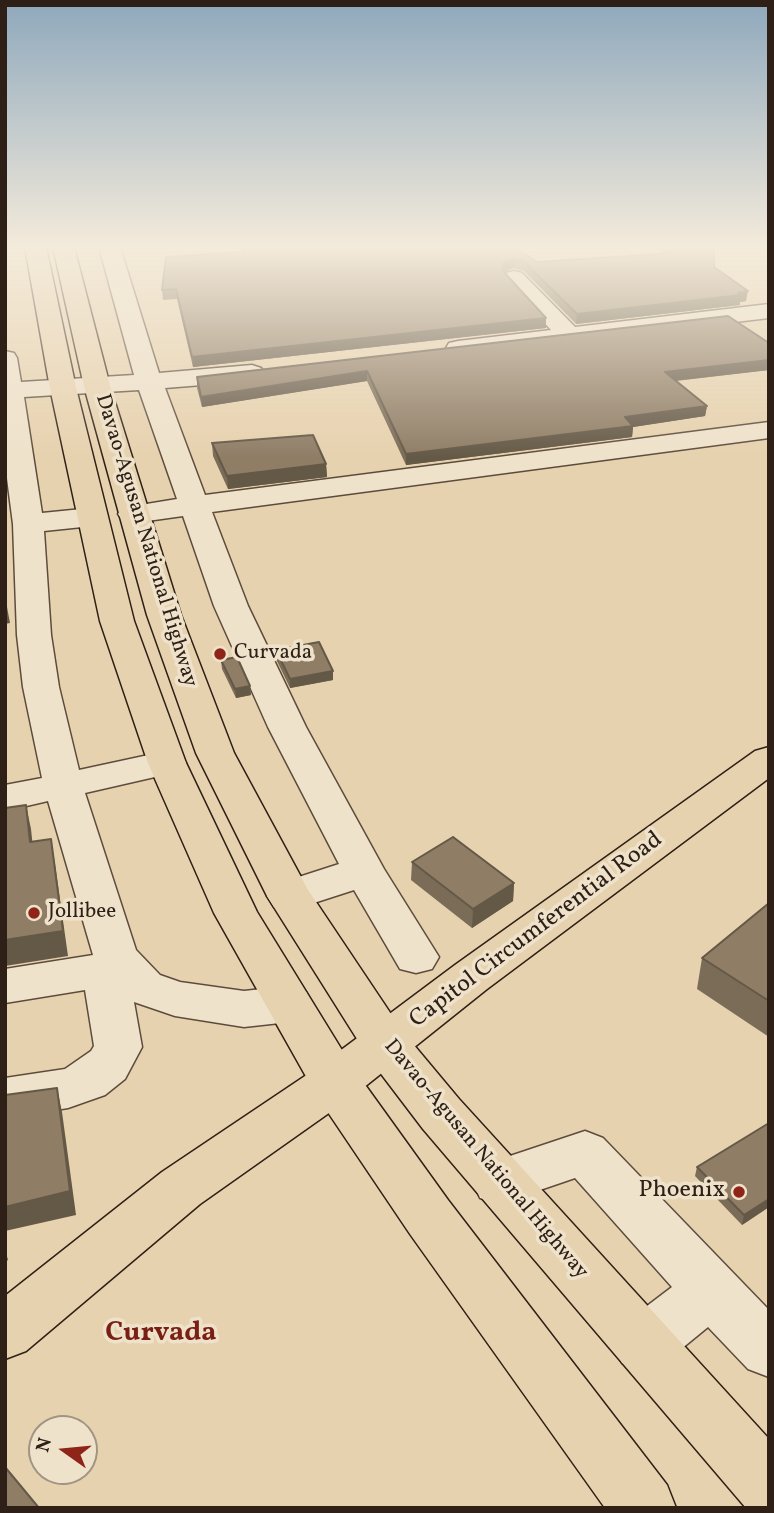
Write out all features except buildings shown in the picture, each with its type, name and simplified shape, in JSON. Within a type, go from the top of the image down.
[{"type":"main road","name":"Davao-Agusan National Highway","points":[[58,318],[80,387],[133,514],[164,615],[215,753],[289,896],[386,1045],[499,1182],[769,1486]]},
{"type":"main road","name":"Davao-Agusan National Highway","points":[[72,318],[92,517],[117,621],[167,763],[236,913],[335,1082],[429,1217],[644,1508]]},
{"type":"main road","name":"Capitol Circumferential Road","points":[[5,1332],[181,1188],[386,1045],[471,977],[769,759]]},
{"type":"street","points":[[130,318],[192,505],[231,606],[276,703],[364,871],[416,957]]},
{"type":"street","points":[[553,318],[569,334]]},
{"type":"street","points":[[435,351],[712,318]]},
{"type":"street","points":[[5,1098],[68,1088],[87,1081],[108,1065],[118,1047],[113,950],[62,786],[41,687],[34,635],[28,524],[8,374],[80,387],[278,370]]},
{"type":"street","points":[[133,514],[769,429]]},
{"type":"street","points":[[28,524],[92,517]]},
{"type":"street","points":[[5,798],[167,763]]},
{"type":"street","points":[[289,896],[364,871]]},
{"type":"street","points":[[5,986],[113,969],[144,987],[175,999],[244,1009],[289,1004]]},
{"type":"street","points":[[499,1182],[585,1153],[711,1291],[769,1350]]},
{"type":"street","points":[[643,1344],[711,1291]]},
{"type":"place","name":"Curvada","points":[[220,654]]},
{"type":"place","name":"Jollibee","points":[[34,913]]},
{"type":"place","name":"Phoenix","points":[[739,1192]]},
{"type":"district","name":"Curvada","points":[[161,1335]]}]
